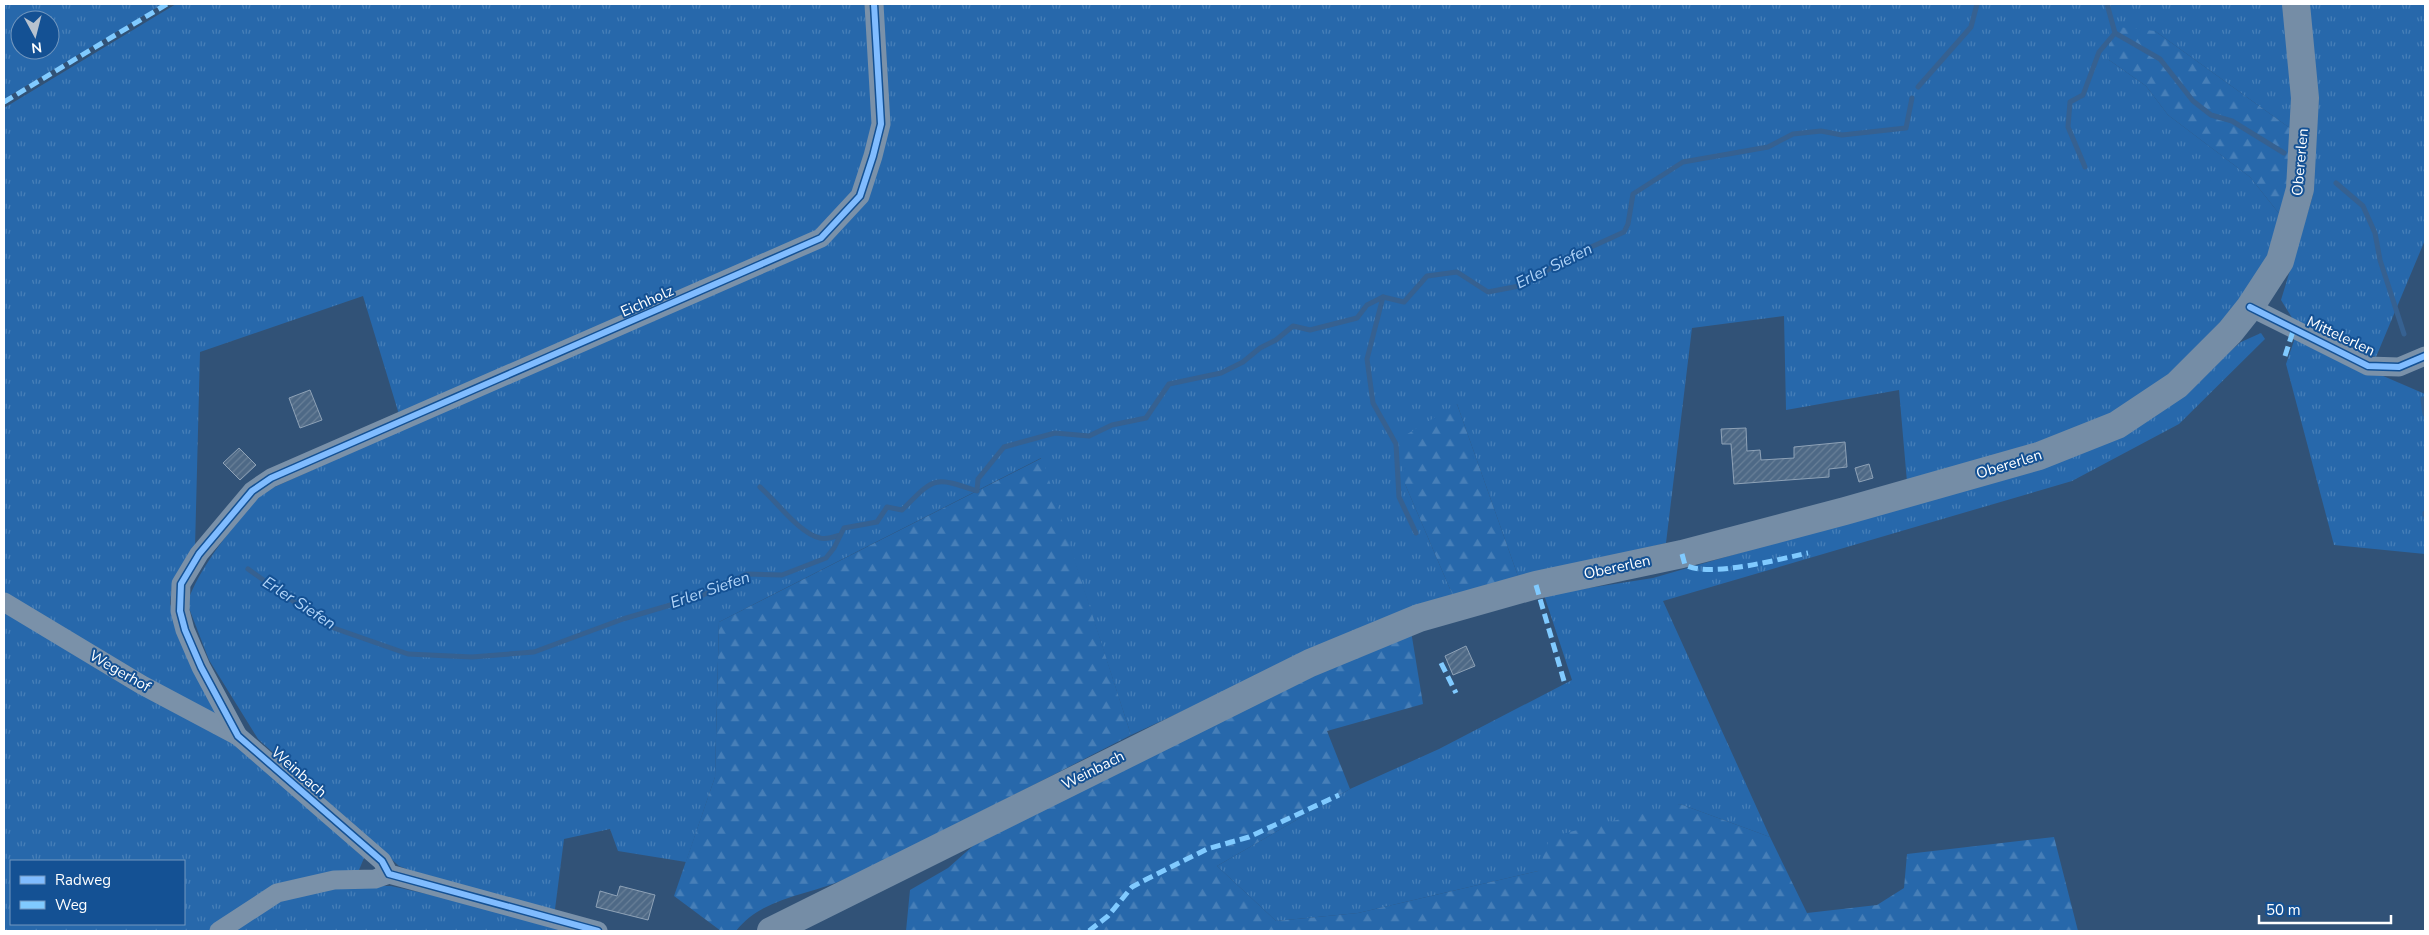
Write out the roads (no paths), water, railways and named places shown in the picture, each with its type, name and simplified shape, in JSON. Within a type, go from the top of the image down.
[{"type":"main road","name":"Obererlen","points":[[1420,618],[1536,584],[1682,554],[1760,534],[2039,456],[2117,425],[2177,385],[2230,332],[2250,307],[2280,261],[2300,189],[2305,98],[2296,4]]},
{"type":"main road","name":"Weinbach","points":[[771,931],[1310,663],[1420,618]]},
{"type":"street","name":"Eichholz","points":[[252,491],[271,478],[821,238],[860,196],[874,156],[880,124],[874,4]]},
{"type":"street","name":"Mittelerlen","points":[[2250,307],[2368,366],[2399,367],[2425,356]]},
{"type":"street","name":"Weinbach","points":[[252,491],[199,554],[181,584],[179,598],[184,630],[201,668],[238,736],[382,861],[389,874]]},
{"type":"street","name":"Wegerhof","points":[[4,602],[142,684],[238,736]]},
{"type":"street","points":[[219,931],[277,893],[334,880],[376,879],[389,874],[598,931]]},
{"type":"waterway","name":"Erler Siefen","points":[[1918,87],[1971,27],[1977,4]]},
{"type":"waterway","points":[[2085,167],[2068,127],[2070,102],[2083,95],[2099,52],[2115,33],[2107,4]]},
{"type":"waterway","points":[[2115,33],[2160,59],[2193,101],[2211,115],[2232,121],[2284,153]]},
{"type":"waterway","name":"Erler Siefen","points":[[248,569],[328,626],[408,654],[472,657],[534,652],[623,619],[701,596],[747,574],[782,575],[826,558],[834,548],[844,528],[877,522],[887,507],[902,510],[921,491],[935,483],[951,483],[977,491],[978,479],[1004,447],[1055,433],[1089,436],[1112,425],[1146,418],[1169,384],[1221,373],[1243,362],[1293,326],[1310,330],[1357,318],[1367,305],[1383,297],[1404,302],[1427,276],[1457,272],[1488,292],[1519,286],[1578,253],[1624,232],[1628,224],[1633,194],[1683,162],[1768,147],[1793,134],[1821,131],[1842,135],[1906,128],[1912,98]]},
{"type":"waterway","points":[[2336,183],[2363,206],[2375,233],[2380,260],[2404,334]]},
{"type":"waterway","points":[[1383,297],[1367,359],[1373,403],[1396,444],[1399,497],[1416,533]]},
{"type":"waterway","points":[[2423,399],[2425,414]]},
{"type":"waterway","points":[[760,487],[796,524],[812,535],[825,539],[840,535]]}]
